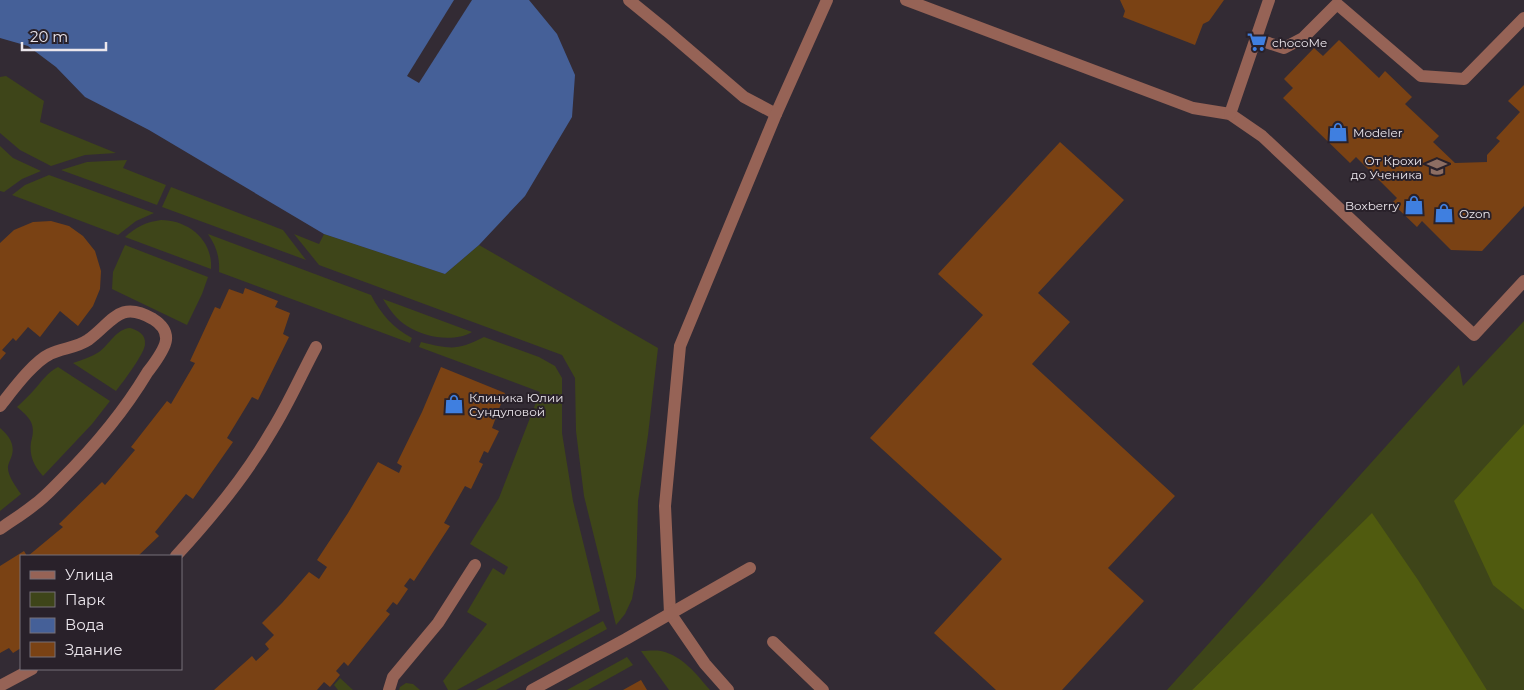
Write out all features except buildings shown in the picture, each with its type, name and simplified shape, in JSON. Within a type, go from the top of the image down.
[{"type":"street","points":[[628,0],[744,97],[776,114]]},
{"type":"street","points":[[728,690],[705,664],[670,613],[665,506],[680,346],[776,114],[827,0]]},
{"type":"street","points":[[906,0],[1193,108],[1230,114],[1262,136],[1474,335],[1524,282]]},
{"type":"street","points":[[1230,114],[1269,0]]},
{"type":"street","points":[[1256,39],[1284,48],[1303,38],[1337,4],[1421,76],[1464,79],[1524,18]]},
{"type":"street","points":[[0,406],[30,370],[45,357],[73,348],[88,340],[108,322],[123,312],[135,311],[156,321],[164,328],[166,341],[161,352],[116,419],[88,453],[35,505],[0,529]]},
{"type":"street","points":[[177,555],[236,485],[271,432],[316,347]]},
{"type":"street","points":[[389,690],[393,677],[438,623],[475,565]]},
{"type":"street","points":[[532,690],[750,568]]},
{"type":"street","points":[[773,642],[823,690]]},
{"type":"street","points":[[0,686],[30,670]]},
{"type":"green space","points":[[6,76],[44,101],[40,122],[116,153],[85,155],[51,166],[20,150],[0,133],[0,77]]},
{"type":"green space","points":[[0,146],[13,158],[41,171],[22,179],[4,192],[0,191]]},
{"type":"green space","points":[[127,160],[123,168],[166,185],[157,205],[61,170],[87,162]]},
{"type":"green space","points":[[49,175],[154,213],[136,221],[118,235],[12,195],[25,185]]},
{"type":"green space","points":[[171,187],[283,230],[306,260],[162,207]]},
{"type":"green space","points":[[161,220],[180,224],[197,234],[208,249],[211,269],[125,237],[142,225]]},
{"type":"green space","points":[[208,234],[371,295],[388,320],[412,338],[410,343],[219,272],[217,252]]},
{"type":"green space","points":[[294,234],[319,244],[324,234],[445,274],[479,245],[658,348],[638,501],[636,577],[632,599],[625,614],[616,625],[584,496],[576,431],[575,378],[562,355],[319,265]]},
{"type":"green space","points":[[125,245],[208,277],[187,325],[112,289],[113,272]]},
{"type":"green space","points":[[383,299],[472,332],[448,338],[430,336],[414,330],[400,321]]},
{"type":"green space","points":[[1524,321],[1524,690],[1487,690],[1372,514],[1192,690],[1167,690],[1459,365],[1463,386]]},
{"type":"green space","points":[[130,328],[143,335],[145,344],[138,360],[116,391],[73,363],[99,352],[117,334]]},
{"type":"green space","points":[[484,337],[539,357],[555,366],[562,378],[562,433],[573,501],[600,611],[457,690],[448,690],[443,681],[487,624],[467,612],[493,568],[504,575],[508,567],[470,544],[499,498],[540,392],[419,347],[421,342],[439,346],[460,347]]},
{"type":"green space","points":[[58,367],[110,401],[92,424],[43,476],[35,465],[32,456],[31,442],[33,430],[31,422],[17,407]]},
{"type":"green space","points":[[1524,424],[1524,610],[1493,585],[1454,501]]},
{"type":"green space","points":[[0,428],[12,443],[13,451],[8,470],[12,481],[21,494],[0,511]]},
{"type":"green space","points":[[1372,513],[1418,580],[1487,690],[1192,690]]},
{"type":"green space","points":[[603,621],[607,629],[496,690],[476,690]]},
{"type":"green space","points":[[641,651],[669,653],[688,666],[710,690],[669,690]]},
{"type":"green space","points":[[627,657],[633,665],[588,690],[567,690]]},
{"type":"green space","points":[[340,678],[353,690],[338,690],[334,685]]},
{"type":"green space","points":[[406,683],[413,684],[420,690],[399,690]]},
{"type":"water","points":[[0,0],[529,0],[557,34],[575,75],[572,117],[525,196],[479,245],[445,274],[324,234],[149,130],[85,97],[56,67],[28,46],[0,38]]},
{"type":"pier","points":[[454,0],[472,0],[419,83],[407,76]]},
{"type":"place","name":"chocoMe","points":[[1257,42]]},
{"type":"place","name":"Modeler","points":[[1338,132]]},
{"type":"place","name":"От Крохи до Ученика","points":[[1437,167]]},
{"type":"place","name":"Boxberry","points":[[1414,205]]},
{"type":"place","name":"Ozon","points":[[1444,213]]},
{"type":"place","name":"Клиника Юлии Сундуловой","points":[[454,404]]}]
